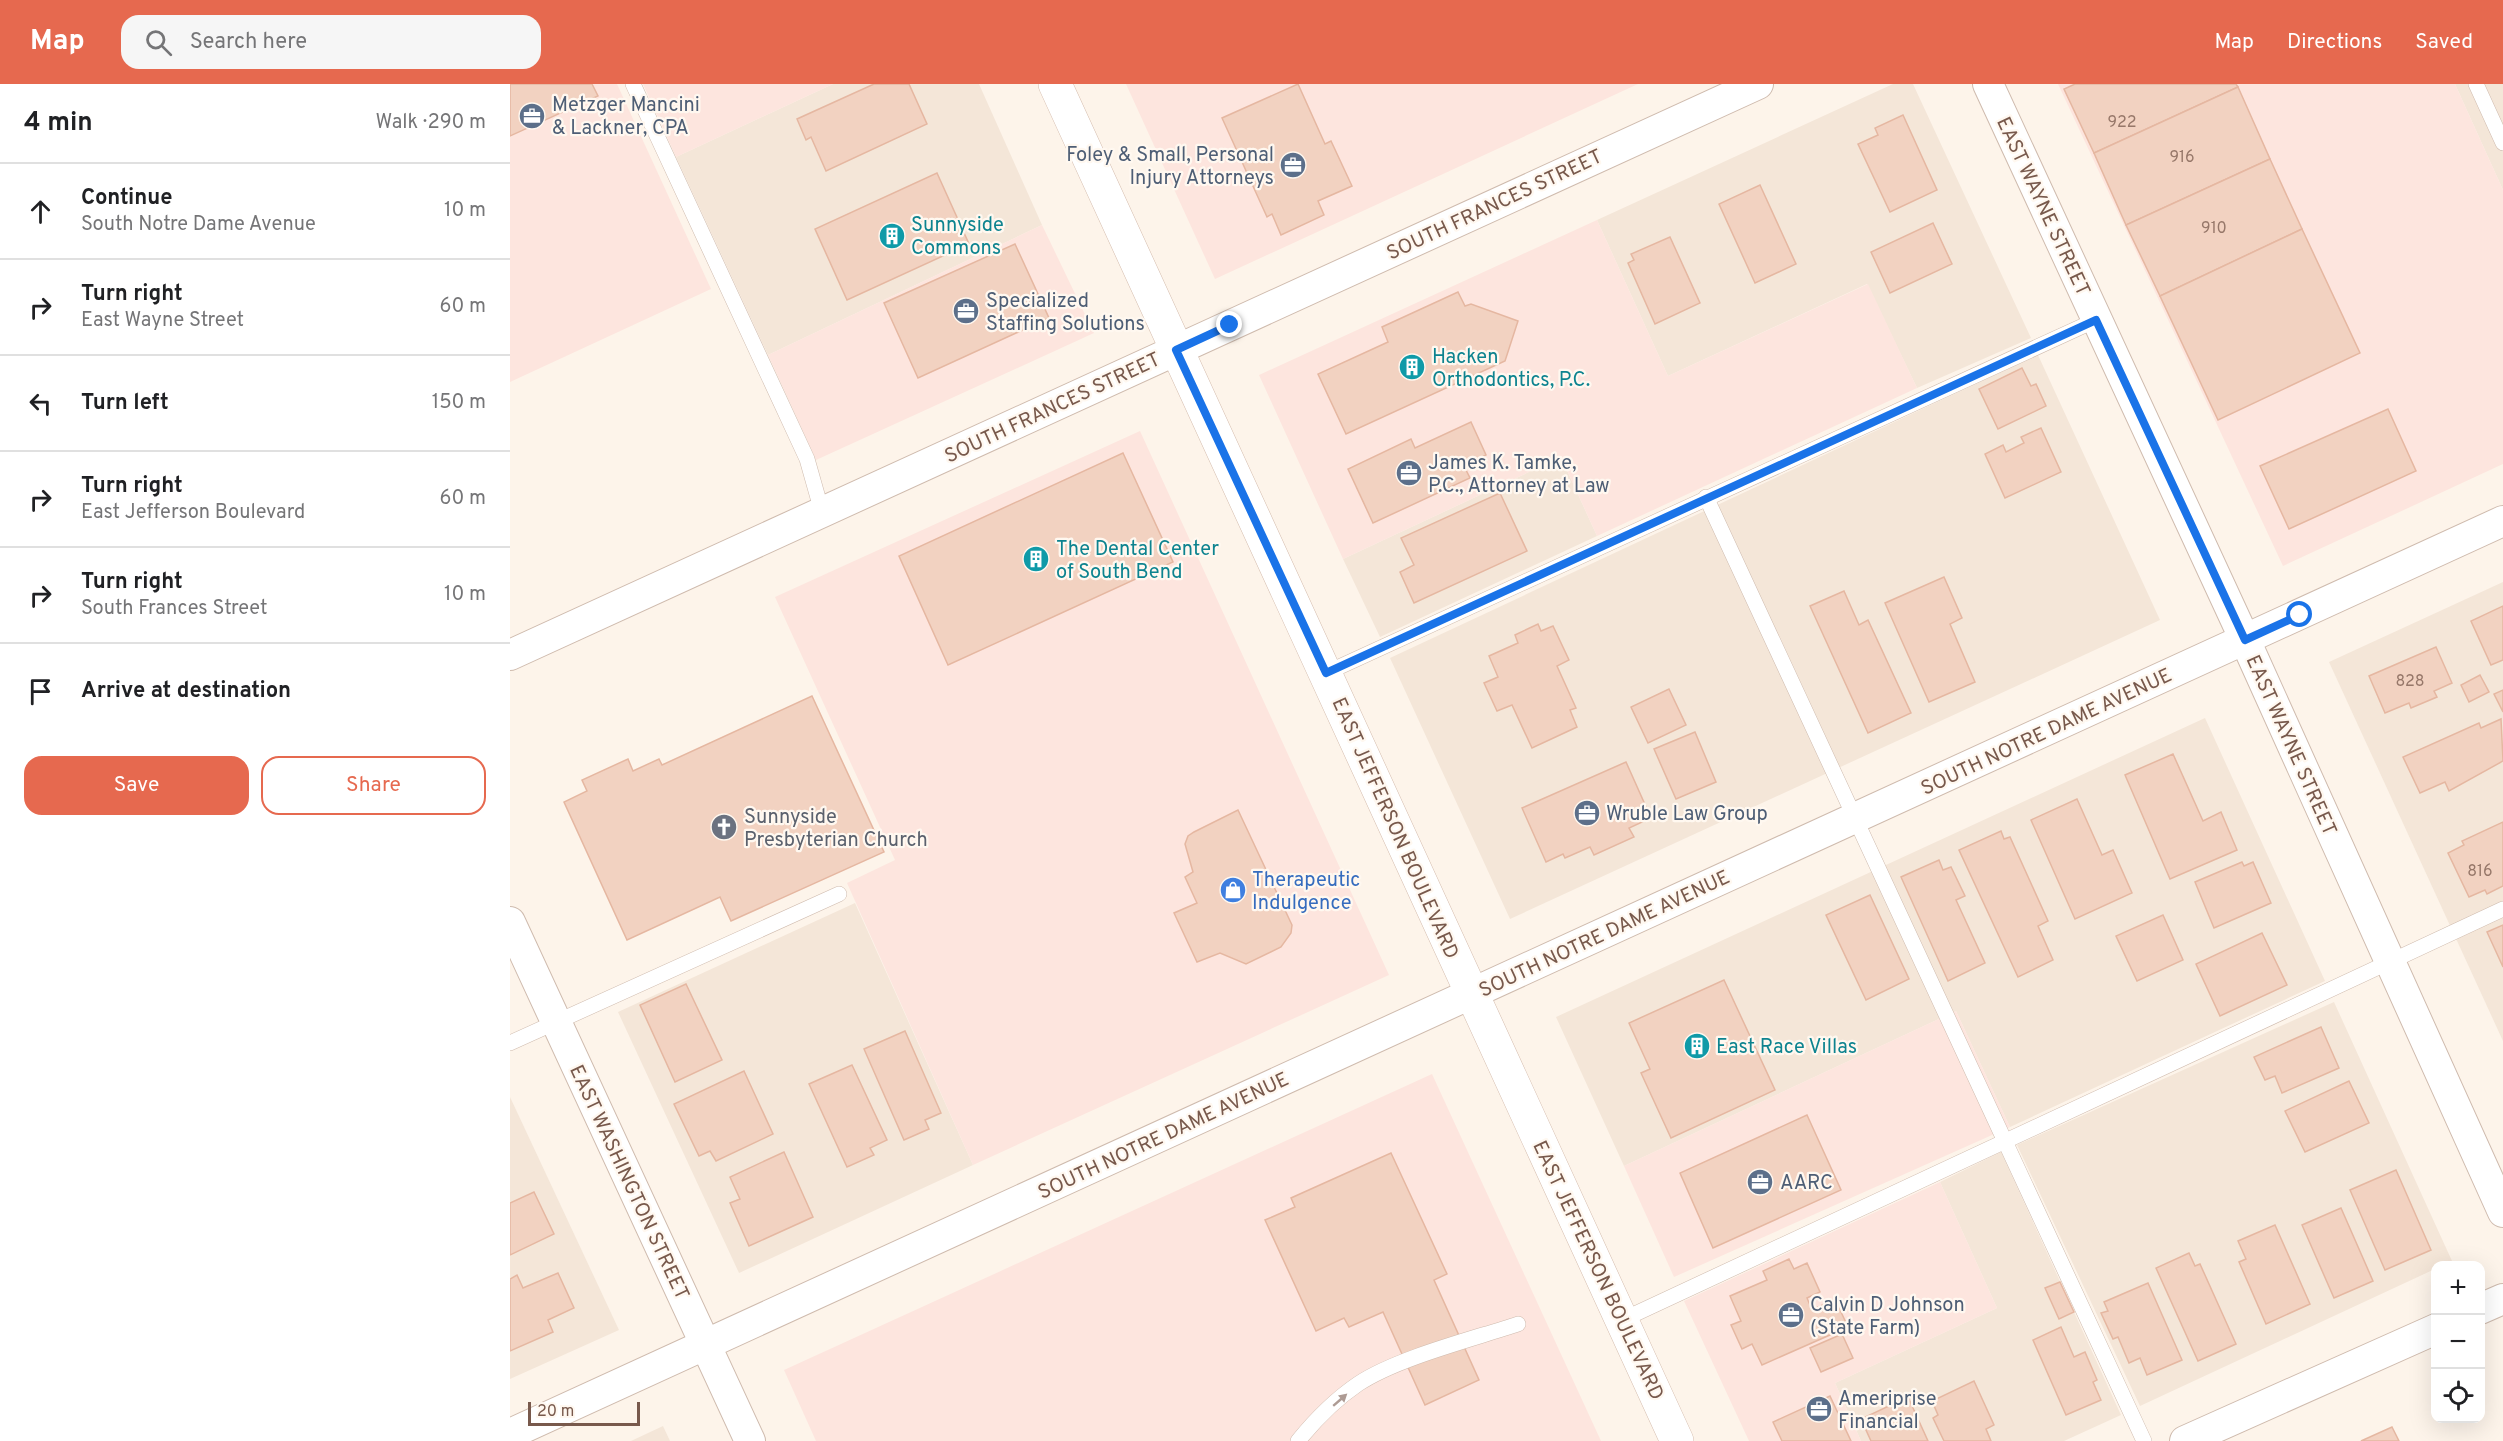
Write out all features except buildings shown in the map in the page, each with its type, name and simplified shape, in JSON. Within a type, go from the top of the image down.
[{"type":"street","name":"EAST JEFFERSON BOULEVARD","points":[[1055,84],[1677,1441]]},
{"type":"street","name":"SOUTH FRANCES STREET","points":[[510,655],[1758,84]]},
{"type":"street","name":"EAST WAYNE STREET","points":[[1988,84],[2245,640],[2388,962],[2503,1212]]},
{"type":"street","name":"SOUTH NOTRE DAME AVENUE","points":[[510,1434],[2503,521]]},
{"type":"street","name":"EAST WASHINGTON STREET","points":[[510,922],[750,1441]]},
{"type":"street","points":[[2485,1307],[2503,1299]]},
{"type":"street","points":[[2185,1441],[2431,1331]]},
{"type":"lane","points":[[633,84],[807,459],[822,512]]},
{"type":"lane","points":[[2476,84],[2503,143]]},
{"type":"lane","points":[[1326,673],[2096,320]]},
{"type":"lane","points":[[1706,497],[2144,1441]]},
{"type":"lane","points":[[510,1043],[839,894]]},
{"type":"lane","points":[[1622,1320],[2005,1139],[2503,909]]},
{"type":"lane","points":[[1298,1441],[1314,1422],[1359,1383],[1396,1366],[1518,1324]]},
{"type":"shaded area","points":[[510,84],[617,84],[711,289],[510,382]]},
{"type":"shaded area","points":[[643,84],[833,84],[676,157]]},
{"type":"shaded area","points":[[833,84],[979,84],[1042,225],[768,355],[676,157]]},
{"type":"shaded area","points":[[1126,84],[1638,84],[1215,279]]},
{"type":"shaded area","points":[[1893,84],[1913,84],[2031,338],[1917,388],[1867,284],[1668,376],[1597,220]]},
{"type":"shaded area","points":[[2058,84],[2455,84],[2503,190],[2503,464],[2283,566]]},
{"type":"shaded area","points":[[2455,84],[2503,84],[2503,190]]},
{"type":"shaded area","points":[[1597,220],[1668,376],[1868,284],[1917,388],[1597,536],[1561,457],[1343,559],[1259,375]]},
{"type":"shaded area","points":[[1042,225],[1094,333],[816,460],[768,355]]},
{"type":"shaded area","points":[[2038,355],[2160,620],[1510,919],[1390,658]]},
{"type":"shaded area","points":[[1140,431],[1389,975],[973,1165],[847,883],[895,860],[775,597]]},
{"type":"shaded area","points":[[1561,457],[1597,536],[1380,637],[1343,559]]},
{"type":"shaded area","points":[[2503,582],[2503,1041],[2329,662]]},
{"type":"shaded area","points":[[2205,718],[2325,981],[2010,1127],[1956,1011],[1624,1166],[1556,1017]]},
{"type":"shaded area","points":[[855,903],[973,1165],[739,1273],[618,1012]]},
{"type":"shaded area","points":[[2334,1002],[2452,1261],[2431,1261],[2431,1271],[2140,1406],[2017,1145]]},
{"type":"shaded area","points":[[1956,1011],[2010,1127],[1674,1277],[1624,1166]]},
{"type":"shaded area","points":[[1432,1074],[1601,1441],[816,1441],[784,1370]]},
{"type":"shaded area","points":[[510,1097],[619,1330],[510,1379]]},
{"type":"shaded area","points":[[2001,1152],[2121,1415],[2064,1441],[1861,1441],[1835,1383],[1997,1308],[1940,1182]]},
{"type":"shaded area","points":[[1940,1182],[1997,1308],[1835,1383],[1861,1441],[1749,1441],[1684,1301]]},
{"type":"shaded area","points":[[663,1426],[670,1441],[631,1441]]},
{"type":"place","name":"Metzger Mancini & Lackner, CPA","points":[[532,116]]},
{"type":"place","name":"Foley & Small, Personal Injury Attorneys","points":[[1293,165]]},
{"type":"place","name":"Sunnyside Commons","points":[[892,236]]},
{"type":"place","name":"Specialized Staffing Solutions","points":[[966,311]]},
{"type":"place","name":"Hacken Orthodontics, P.C.","points":[[1412,367]]},
{"type":"place","name":"James K. Tamke, P.C., Attorney at Law","points":[[1409,473]]},
{"type":"place","name":"The Dental Center of South Bend","points":[[1036,559]]},
{"type":"place","name":"Wruble Law Group","points":[[1587,813]]},
{"type":"place","name":"Sunnyside Presbyterian Church","points":[[724,827]]},
{"type":"place","name":"Therapeutic Indulgence","points":[[1233,890]]},
{"type":"place","name":"East Race Villas","points":[[1697,1046]]},
{"type":"place","name":"AARC","points":[[1760,1182]]},
{"type":"place","name":"Calvin D Johnson (State Farm)","points":[[1791,1315]]},
{"type":"place","name":"Ameriprise Financial","points":[[1819,1409]]},
{"type":"route","points":[[1230,325],[1176,350],[1326,673],[2096,320],[2245,640],[2300,615]]}]
